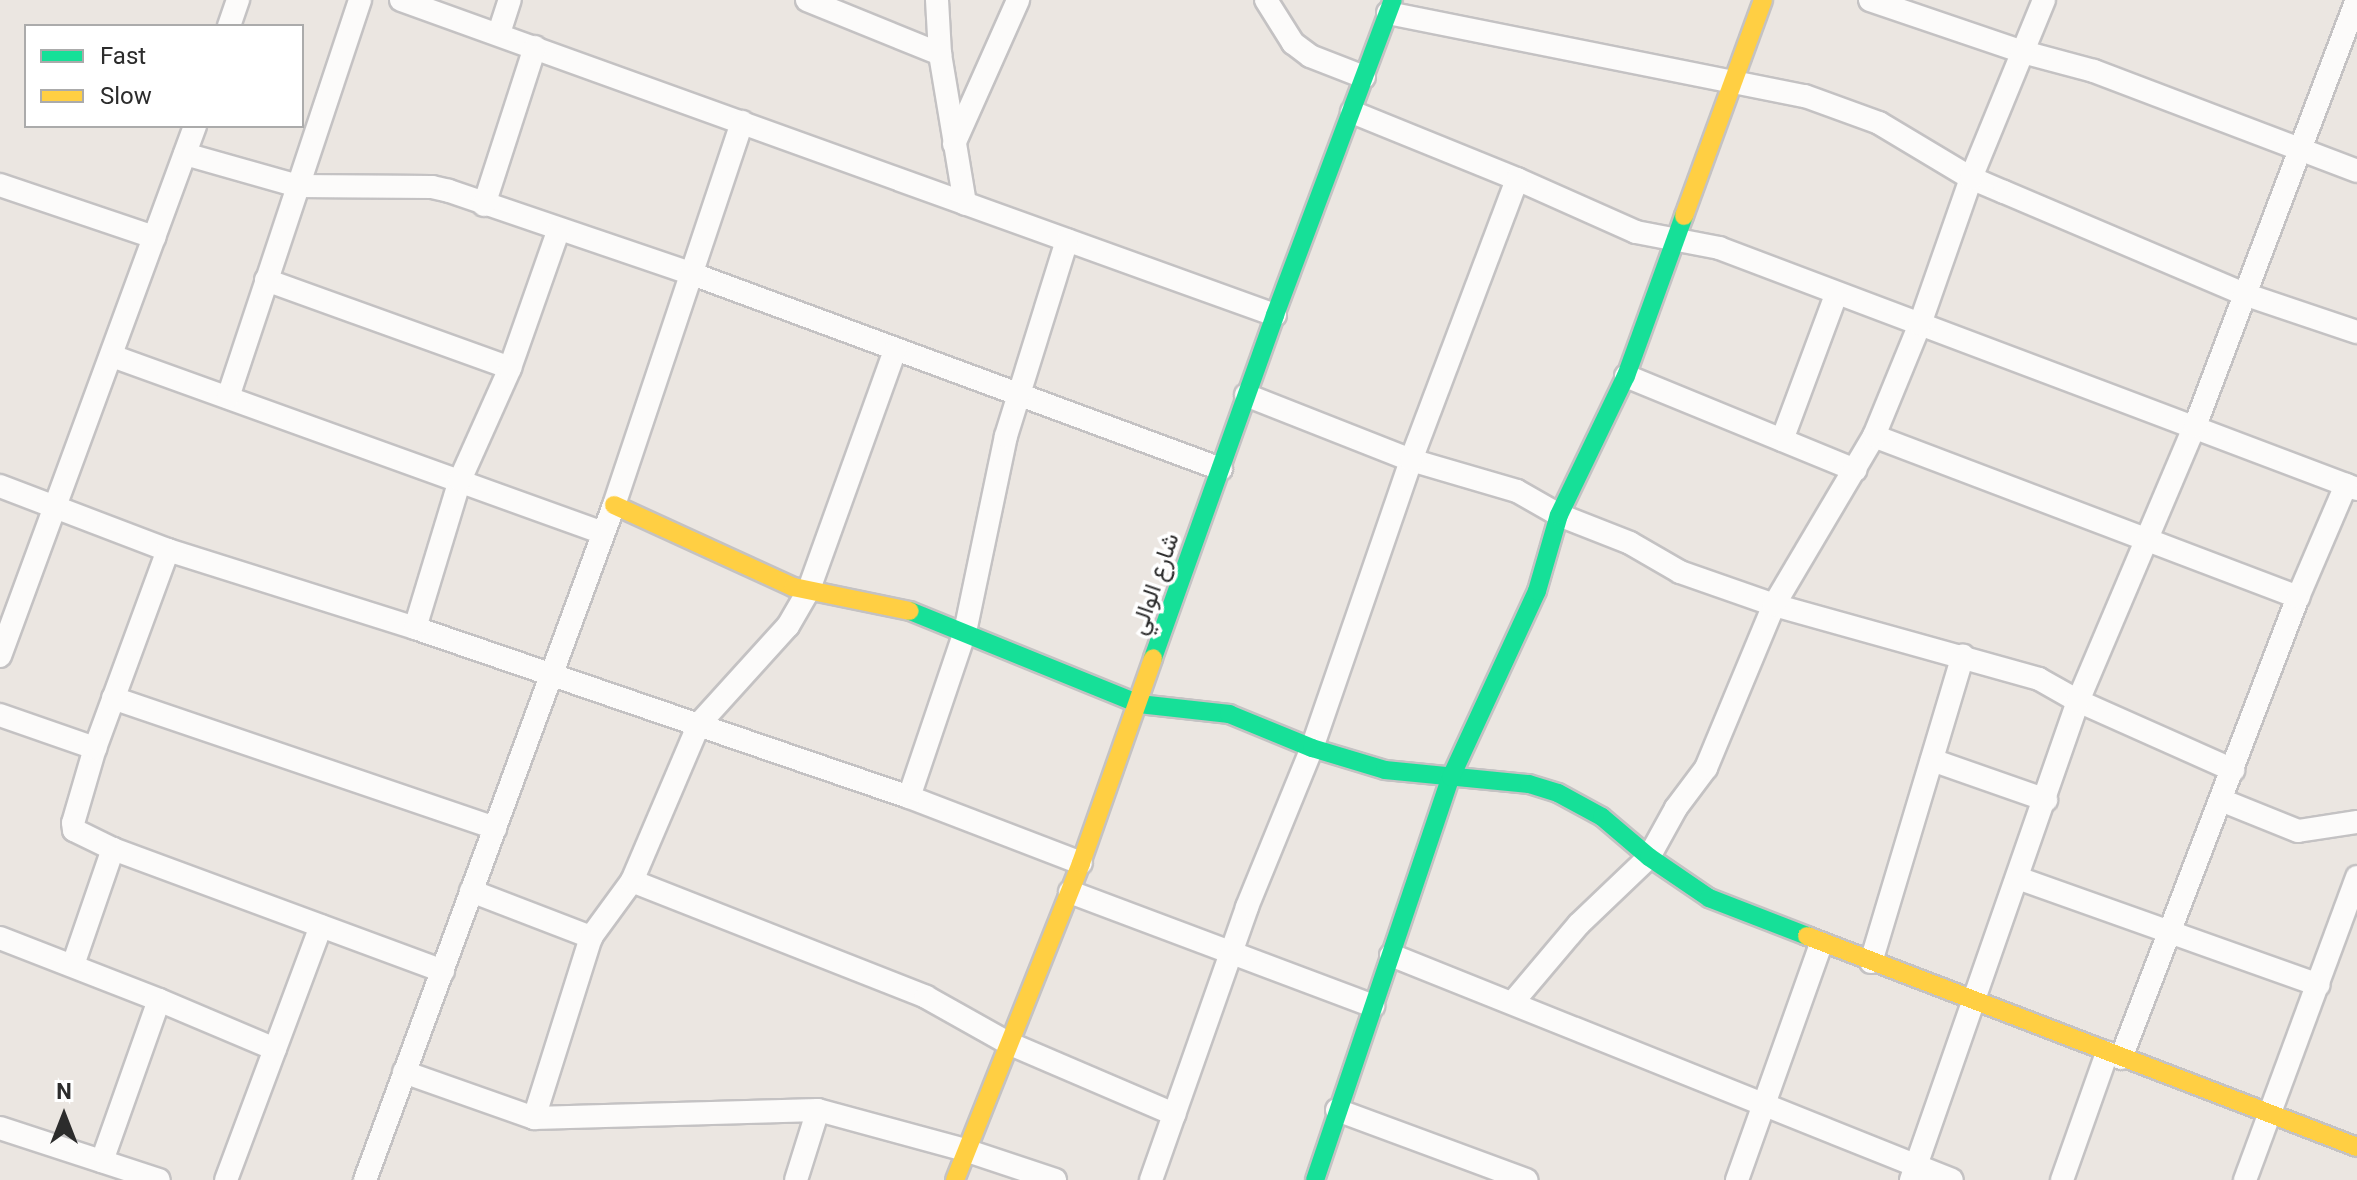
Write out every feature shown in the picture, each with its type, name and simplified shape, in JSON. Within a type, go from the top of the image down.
[{"type":"street","points":[[230,24],[238,0]]},
{"type":"street","points":[[228,397],[360,0]]},
{"type":"street","points":[[401,0],[1275,315]]},
{"type":"street","points":[[499,33],[510,0]]},
{"type":"street","points":[[807,0],[940,54]]},
{"type":"street","points":[[937,0],[940,54],[965,204]]},
{"type":"street","points":[[954,144],[1018,0]]},
{"type":"street","points":[[1266,0],[1293,43],[1310,56],[1364,77]]},
{"type":"street","points":[[1315,1180],[1451,777],[1537,591],[1559,515],[1626,376],[1731,79],[1763,0]]},
{"type":"street","points":[[1870,0],[2023,52],[2094,71],[2357,171]]},
{"type":"street","points":[[1513,1002],[1579,924],[1649,857],[1676,808],[1713,753],[1774,605],[1874,436],[1920,324],[1971,178],[2044,0]]},
{"type":"street","points":[[1914,1174],[2078,701],[2195,426],[2357,0]]},
{"type":"street","points":[[1391,7],[1805,96],[1879,123],[1971,178],[2244,294],[2357,332]]},
{"type":"street","name":"شارع الوالي","points":[[955,1180],[1081,863],[1246,395],[1391,7]]},
{"type":"street","points":[[484,205],[535,47]]},
{"type":"street","points":[[1352,112],[1517,179],[1636,232],[1719,248],[1836,295],[2195,426],[2352,487],[2298,597],[2168,931],[2062,1180]]},
{"type":"street","points":[[365,1180],[614,505],[742,122]]},
{"type":"street","points":[[0,656],[194,128]]},
{"type":"street","points":[[185,154],[298,186],[432,187],[690,273],[1221,469]]},
{"type":"street","points":[[1151,1180],[1231,953],[1312,748],[1411,460],[1517,179]]},
{"type":"street","points":[[0,185],[154,237]]},
{"type":"street","points":[[415,628],[460,480],[510,368],[559,229]]},
{"type":"street","points":[[909,797],[965,632],[1017,396],[1067,240]]},
{"type":"street","points":[[266,280],[510,368]]},
{"type":"street","points":[[1782,440],[1836,295]]},
{"type":"street","points":[[534,1118],[591,937],[632,881],[699,724],[788,626],[808,592],[895,351]]},
{"type":"street","points":[[112,356],[603,533]]},
{"type":"street","points":[[1626,376],[1855,470]]},
{"type":"street","points":[[1246,395],[1411,460],[1505,486],[1559,515],[1630,543],[1680,572],[1774,605],[2039,679],[2078,701],[2233,770]]},
{"type":"street","points":[[1874,436],[2298,597]]},
{"type":"street","points":[[0,486],[168,550],[415,628],[909,797],[1081,863]]},
{"type":"street","points":[[614,505],[808,592],[874,601],[965,632],[1139,704],[1229,714],[1312,748],[1385,770],[1529,784],[1558,793],[1602,817],[1649,857],[1709,898],[1821,944],[2357,1147]]},
{"type":"street","points":[[168,550],[95,748],[73,823],[74,830],[113,849],[443,971]]},
{"type":"street","points":[[1871,962],[1963,656]]},
{"type":"street","points":[[113,698],[495,828]]},
{"type":"street","points":[[0,715],[95,748]]},
{"type":"street","points":[[1932,760],[2046,800]]},
{"type":"street","points":[[2221,800],[2298,831],[2357,822]]},
{"type":"street","points":[[73,965],[113,849]]},
{"type":"street","points":[[2245,1180],[2357,877]]},
{"type":"street","points":[[2018,878],[2319,985]]},
{"type":"street","points":[[632,881],[926,997],[1008,1043],[1174,1114]]},
{"type":"street","points":[[471,891],[591,937]]},
{"type":"street","points":[[1070,892],[1373,1006]]},
{"type":"street","points":[[226,1180],[321,926]]},
{"type":"street","points":[[0,938],[275,1049]]},
{"type":"street","points":[[1737,1180],[1821,944]]},
{"type":"street","points":[[1391,955],[1513,1002],[1914,1174],[1952,1180]]},
{"type":"street","points":[[102,1161],[159,1000]]},
{"type":"street","points":[[404,1072],[534,1118],[818,1110],[965,1150],[1055,1180]]},
{"type":"street","points":[[796,1180],[818,1110]]},
{"type":"street","points":[[1337,1110],[1526,1180]]},
{"type":"street","points":[[0,1128],[159,1180]]},
{"type":"traffic: fast","points":[[1153,658],[1275,315],[1393,0]]},
{"type":"traffic: fast","points":[[1315,1180],[1451,777],[1537,591],[1559,515],[1626,376],[1684,216]]},
{"type":"traffic: fast","points":[[910,611],[1139,704],[1229,714],[1312,748],[1385,770],[1529,784],[1558,793],[1602,817],[1649,857],[1709,898],[1807,936]]},
{"type":"traffic: slow","points":[[1684,216],[1763,0]]},
{"type":"traffic: slow","points":[[614,505],[793,587],[910,611]]},
{"type":"traffic: slow","points":[[955,1180],[1081,863],[1153,658]]},
{"type":"traffic: slow","points":[[1807,936],[2357,1147]]}]
